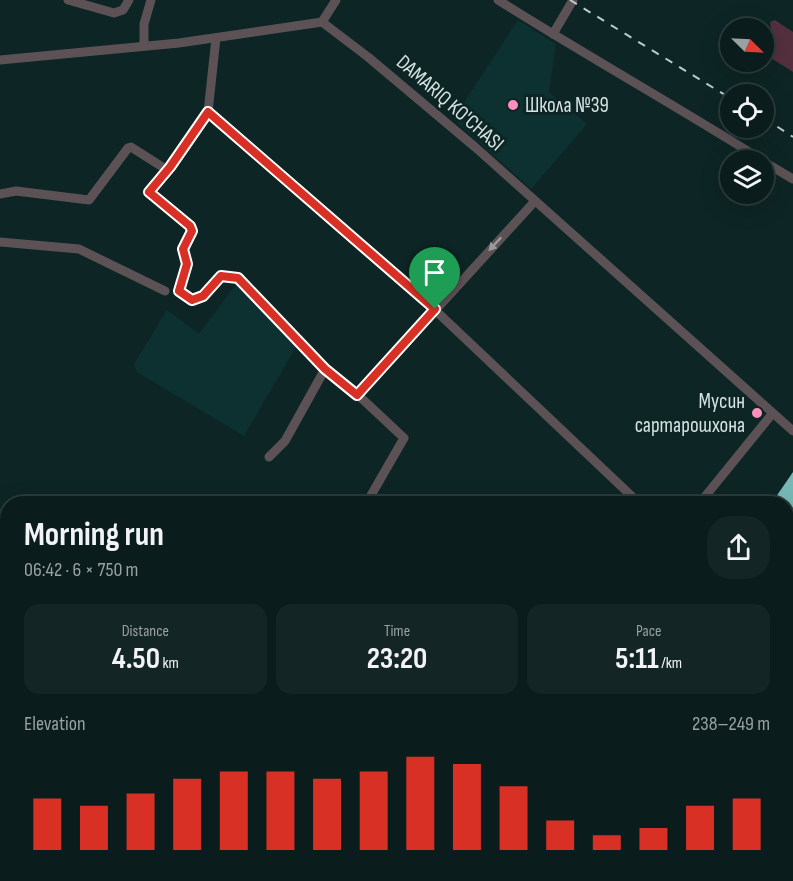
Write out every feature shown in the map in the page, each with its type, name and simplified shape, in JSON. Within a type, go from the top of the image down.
[{"type":"street","points":[[68,0],[114,13],[123,10],[129,0]]},
{"type":"street","points":[[144,46],[144,24],[151,0]]},
{"type":"street","points":[[0,60],[216,38],[322,22],[336,0]]},
{"type":"street","points":[[498,0],[746,150]]},
{"type":"street","points":[[553,34],[573,0]]},
{"type":"street","name":"DAMARIQ KO'CHASI","points":[[322,22],[368,57],[466,139],[771,414],[793,431]]},
{"type":"street","points":[[216,38],[208,112],[170,167],[149,192],[190,226],[192,231],[183,249],[187,264],[179,291],[192,300],[203,296],[221,276],[238,278],[325,369],[404,438],[371,496]]},
{"type":"street","points":[[208,112],[435,309],[632,496]]},
{"type":"street","points":[[0,194],[16,191],[88,200],[131,147],[166,169]]},
{"type":"street","points":[[774,168],[793,179]]},
{"type":"street","points":[[357,395],[535,201]]},
{"type":"street","points":[[0,242],[79,249],[165,291]]},
{"type":"street","points":[[269,457],[285,441],[325,369]]},
{"type":"street","points":[[705,496],[771,414]]},
{"type":"shaded area","name":"Школа №39","points":[[518,20],[556,44],[549,92],[587,124],[531,189],[453,119]]},
{"type":"shaded area","points":[[774,20],[793,32],[793,72],[774,60]]},
{"type":"shaded area","points":[[235,285],[299,342],[244,436],[137,372],[134,364],[167,310],[199,334]]},
{"type":"building","points":[[793,472],[793,496],[776,496]]},
{"type":"railway","points":[[570,0],[720,92]]},
{"type":"railway","points":[[774,125],[793,137]]},
{"type":"place","name":"Школа №39","points":[[513,105]]},
{"type":"place","name":"Мусин сартарошхона","points":[[757,413]]},
{"type":"route","points":[[208,112],[435,309],[357,395],[325,369],[238,278],[221,276],[203,296],[192,300],[179,291],[187,264],[183,249],[192,231],[190,226],[149,192],[170,167],[208,112]]}]
